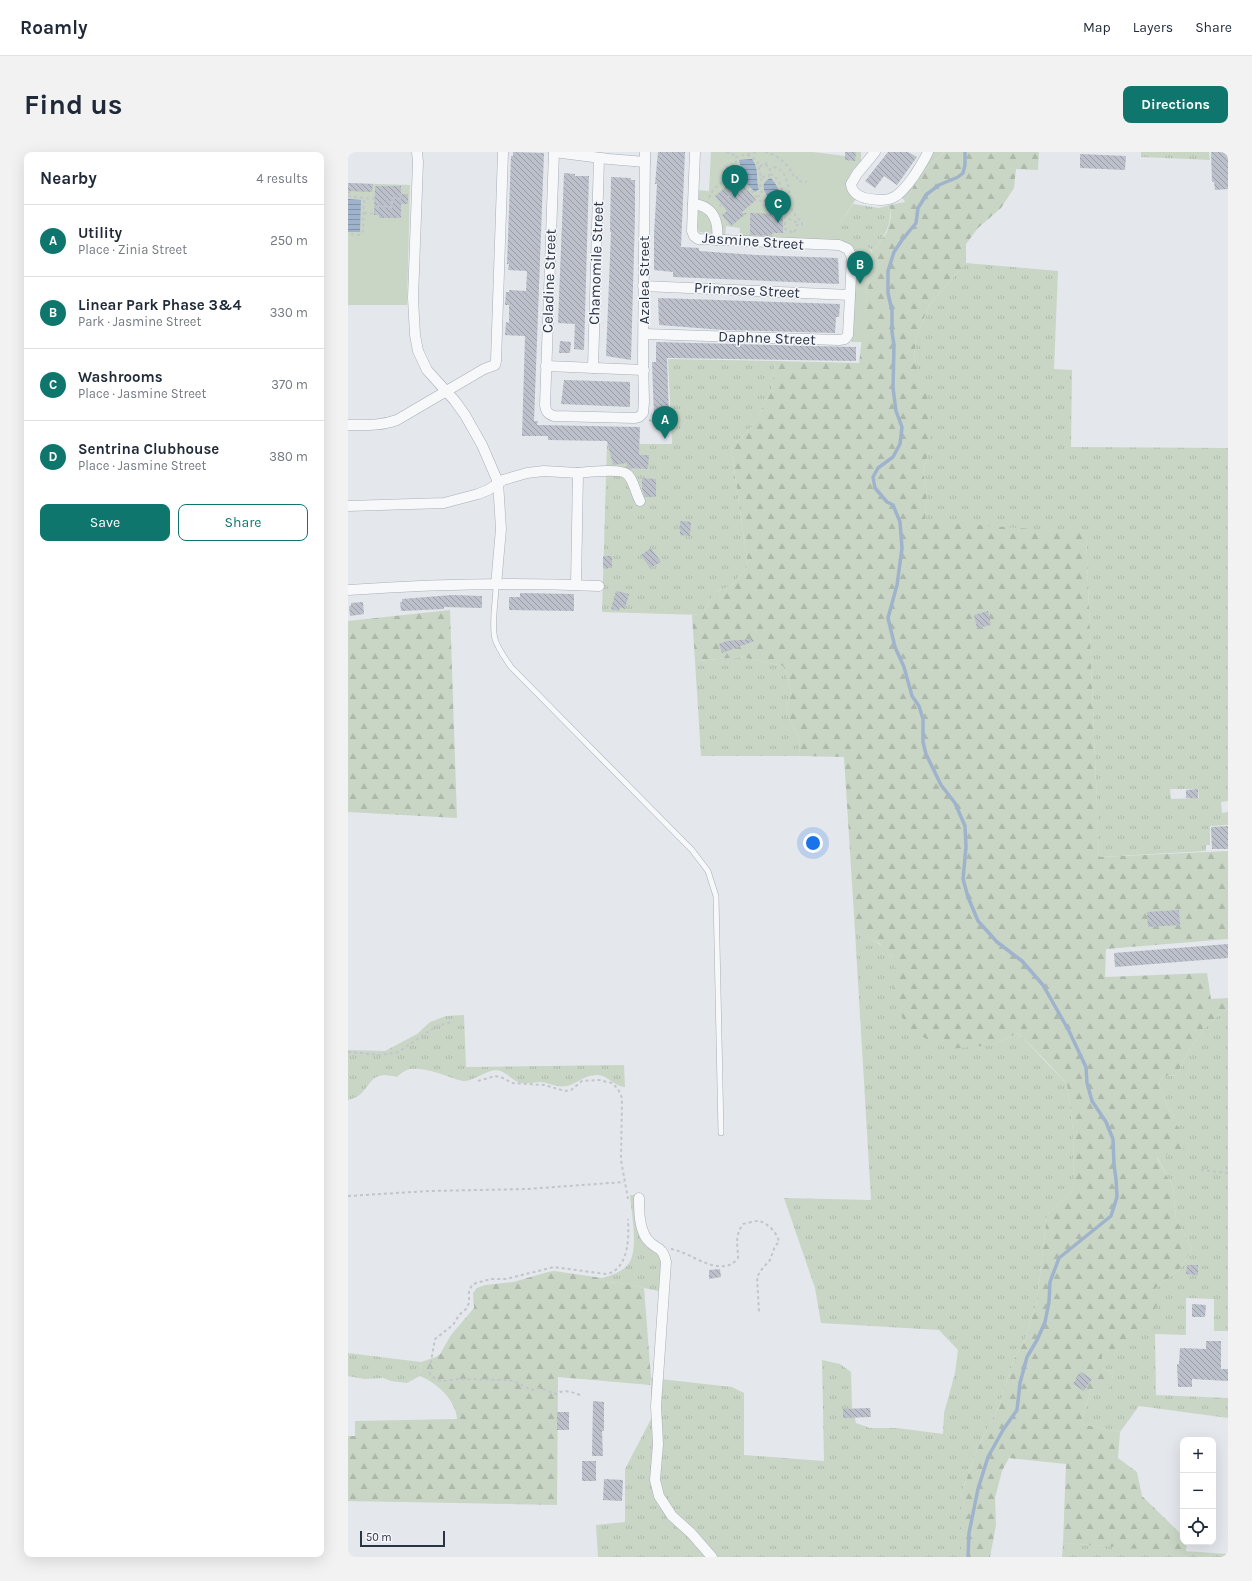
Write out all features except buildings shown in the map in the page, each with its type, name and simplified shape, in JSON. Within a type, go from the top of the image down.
[{"type":"street","points":[[417,152],[418,162],[413,298],[415,335],[418,351],[427,370],[447,391],[465,415],[482,445],[498,482],[501,529],[496,585]]},
{"type":"street","points":[[348,425],[387,424],[397,420],[484,369],[494,366],[496,361],[503,152]]},
{"type":"street","points":[[554,152],[599,158],[645,157]]},
{"type":"street","name":"Celadine Street","points":[[554,152],[546,366],[546,410],[548,414],[554,416],[635,418],[643,413],[644,408]]},
{"type":"street","name":"Jasmine Street","points":[[695,152],[692,231],[694,236],[698,239],[844,246],[848,249],[852,257],[850,296]]},
{"type":"street","points":[[875,152],[852,181],[851,188],[858,196],[878,200],[893,198],[904,189],[928,152]]},
{"type":"street","name":"Azalea Street","points":[[644,408],[645,157]]},
{"type":"street","name":"Chamomile Street","points":[[593,368],[599,158]]},
{"type":"street","points":[[693,204],[705,207],[716,219],[718,229],[717,240]]},
{"type":"street","name":"Primrose Street","points":[[644,286],[850,296]]},
{"type":"street","name":"Daphne Street","points":[[644,334],[842,340],[848,335],[850,296]]},
{"type":"street","points":[[546,366],[644,370]]},
{"type":"street","points":[[348,506],[444,503],[478,494],[488,490],[498,482],[536,471],[625,473],[631,480],[640,501]]},
{"type":"street","points":[[576,585],[578,472]]},
{"type":"street","points":[[348,590],[422,585],[599,586]]},
{"type":"street","points":[[639,1198],[639,1211],[644,1234],[652,1244],[664,1253],[666,1262],[656,1406],[658,1444],[656,1480],[659,1496],[672,1516],[691,1533],[712,1557]]},
{"type":"lane","points":[[496,585],[495,639],[500,651],[511,666],[692,850],[708,871],[716,896],[721,1133]]},
{"type":"path","points":[[726,152],[738,156],[756,152]]},
{"type":"path","points":[[765,152],[774,155],[787,164],[794,177],[797,177],[798,181],[807,182]]},
{"type":"path","points":[[746,154],[752,157],[760,167],[760,174],[762,177],[760,184],[762,193],[757,198]]},
{"type":"path","points":[[738,156],[736,157],[736,164],[744,172],[744,183],[757,198],[767,208],[780,210],[784,205]]},
{"type":"path","points":[[766,165],[767,161]]},
{"type":"path","points":[[732,194],[723,181],[723,172],[726,167],[736,164]]},
{"type":"path","points":[[760,167],[762,165],[766,165]]},
{"type":"path","points":[[762,177],[766,178],[770,174],[770,169],[766,165]]},
{"type":"path","points":[[770,169],[775,166],[779,168],[785,177],[792,210],[802,222],[802,225],[797,225]]},
{"type":"path","points":[[770,174],[776,177],[780,184],[784,205],[785,229],[794,233],[797,225]]},
{"type":"path","points":[[709,202],[709,196],[711,193],[723,181]]},
{"type":"path","points":[[721,203],[738,189],[736,186],[739,184],[746,191],[749,189]]},
{"type":"path","points":[[349,192],[348,196],[377,199],[377,214],[364,213]]},
{"type":"path","points":[[348,234],[360,234],[364,230],[364,198]]},
{"type":"path","points":[[377,206],[392,207],[392,198],[408,199]]},
{"type":"path","points":[[785,217],[796,222],[797,225]]},
{"type":"path","points":[[648,419],[654,422],[667,423],[667,435],[663,435],[662,423]]},
{"type":"path","points":[[348,1052],[381,1055],[398,1052],[437,1026],[452,1022]]},
{"type":"path","points":[[478,1081],[495,1076],[512,1083],[544,1085],[565,1091],[571,1090],[582,1082],[589,1080],[599,1080],[612,1083],[618,1089],[622,1098],[621,1160],[628,1206]]},
{"type":"path","points":[[1201,1170],[1228,1173]]},
{"type":"path","points":[[348,1196],[429,1191],[527,1189],[625,1182]]},
{"type":"path","points":[[580,1395],[571,1391],[560,1391],[556,1394],[540,1388],[531,1390],[509,1380],[438,1380],[430,1375],[433,1344],[435,1339],[453,1325],[459,1315],[466,1309],[469,1303],[469,1291],[472,1285],[476,1282],[491,1279],[506,1279],[554,1267],[606,1274],[612,1273],[619,1267],[626,1254],[629,1230],[628,1214]]},
{"type":"path","points":[[664,1253],[666,1250],[678,1250],[711,1265],[723,1266],[734,1262],[738,1258],[736,1238],[743,1224],[761,1222],[769,1227],[778,1237],[779,1242],[770,1260],[762,1268],[757,1277],[758,1312]]},
{"type":"green space","points":[[711,152],[813,152],[845,156],[845,152],[861,152],[861,161],[852,171],[846,183],[848,192],[856,199],[839,224],[839,235],[848,236],[858,240],[867,246],[872,253],[862,342],[851,342],[857,255],[853,247],[848,244],[739,238],[740,228],[726,226],[725,236],[699,232],[697,227],[698,190],[709,191]]},
{"type":"green space","points":[[928,152],[944,152],[919,176],[905,202],[900,194]]},
{"type":"green space","points":[[944,152],[1039,152],[1038,170],[1016,169],[1014,188],[1001,208],[978,228],[966,244],[966,263],[929,305],[916,338],[914,358],[927,396],[932,424],[929,451],[923,471],[927,492],[925,521],[1086,533],[1099,857],[1228,851],[1228,939],[1106,949],[1105,977],[1207,973],[1211,999],[1228,998],[1228,1009],[1219,1014],[1204,1029],[1186,1056],[1177,1075],[1163,1076],[1159,1083],[1165,1102],[1175,1119],[1184,1148],[1157,1158],[1173,1187],[1176,1218],[1192,1249],[1179,1270],[1152,1291],[1157,1304],[1151,1320],[1128,1336],[1122,1352],[1102,1354],[1102,1368],[1114,1372],[1108,1393],[1091,1389],[1081,1424],[1120,1432],[1118,1458],[1137,1472],[1142,1496],[1180,1533],[1180,1545],[1187,1545],[1186,1552],[1063,1543],[1066,1464],[1009,1458],[1002,1471],[995,1498],[996,1525],[990,1557],[960,1557],[960,1497],[977,1450],[999,1406],[1013,1361],[1024,1342],[1037,1301],[1047,1215],[1074,1189],[1073,1129],[1067,1084],[1018,1033],[993,1045],[949,1049],[910,1031],[897,1006],[894,987],[896,969],[891,956],[879,943],[855,931],[844,757],[799,756],[800,741],[786,711],[791,691],[783,666],[741,657],[695,661],[692,615],[702,615],[715,592],[731,586],[748,566],[731,447],[753,426],[772,389],[775,361],[859,363],[872,253],[887,232],[891,217],[890,205],[905,202],[919,176]]},
{"type":"green space","points":[[1141,152],[1209,152],[1210,160],[1141,157]]},
{"type":"green space","points":[[348,183],[410,185],[407,305],[348,305]]},
{"type":"green space","points":[[853,204],[879,208],[890,205],[890,219],[886,231],[872,253],[871,249],[839,235],[839,224]]},
{"type":"green space","points":[[966,263],[1058,271],[1054,369],[1072,370],[1071,447],[1228,448],[1228,801],[1221,802],[1222,813],[1228,812],[1228,825],[1210,826],[1210,845],[1206,845],[1206,851],[1099,857],[1086,534],[925,522],[927,492],[923,471],[929,451],[914,358],[916,338],[929,305]],"holes":[[[1170,789],[1198,789],[1199,798],[1171,799]]]},
{"type":"green space","points":[[668,359],[775,361],[772,389],[753,426],[731,447],[748,566],[731,586],[715,592],[702,615],[602,612],[607,444],[672,444]]},
{"type":"green space","points":[[450,610],[457,818],[348,812],[348,621]]},
{"type":"green space","points":[[741,657],[783,666],[791,691],[786,711],[800,741],[799,756],[701,756],[695,661]]},
{"type":"green space","points":[[855,931],[868,937],[890,954],[896,968],[894,987],[993,1045],[1018,1033],[1067,1084],[1073,1129],[1074,1189],[1047,1215],[1037,1301],[1024,1342],[1013,1361],[999,1406],[977,1450],[960,1497],[960,1557],[598,1557],[596,1525],[625,1522],[625,1469],[651,1419],[651,1378],[732,1387],[744,1393],[744,1455],[824,1461],[822,1360],[840,1364],[851,1372],[852,1407],[856,1423],[870,1428],[897,1428],[943,1434],[944,1413],[955,1373],[958,1350],[939,1330],[821,1323],[815,1288],[784,1198],[871,1200]]},
{"type":"green space","points":[[1228,1009],[1228,1331],[1214,1331],[1214,1299],[1186,1298],[1186,1335],[1155,1334],[1156,1395],[1228,1398],[1228,1418],[1139,1406],[1120,1432],[1081,1424],[1091,1389],[1108,1392],[1114,1372],[1102,1368],[1101,1354],[1135,1331],[1152,1291],[1179,1270],[1192,1249],[1176,1218],[1173,1187],[1157,1157],[1175,1119],[1165,1102],[1159,1083],[1163,1076],[1177,1075],[1186,1056],[1204,1029],[1219,1014]]},
{"type":"green space","points":[[464,1015],[466,1067],[624,1065],[625,1087],[621,1087],[605,1077],[598,1075],[592,1075],[573,1084],[555,1086],[542,1082],[518,1082],[499,1070],[487,1072],[470,1080],[463,1081],[424,1069],[410,1069],[404,1071],[397,1077],[386,1075],[378,1076],[370,1082],[360,1095],[348,1100],[348,1050],[385,1051],[417,1034],[430,1022],[446,1016]]},
{"type":"green space","points":[[630,1195],[636,1195],[643,1240],[647,1247],[660,1253],[663,1267],[663,1278],[658,1291],[620,1283],[604,1282],[602,1278],[624,1269],[632,1256],[634,1239]]},
{"type":"green space","points":[[554,1271],[602,1278],[604,1282],[620,1283],[644,1288],[651,1378],[650,1385],[558,1377],[557,1505],[348,1501],[348,1436],[355,1436],[355,1421],[457,1419],[453,1405],[444,1393],[433,1383],[420,1376],[421,1362],[436,1357],[440,1354],[451,1335],[474,1308],[473,1293],[477,1288],[485,1285],[513,1282]]},
{"type":"green space","points":[[348,1353],[421,1362],[420,1376],[407,1383],[391,1381],[383,1378],[364,1379],[348,1376]]},
{"type":"green space","points":[[1063,1543],[1228,1554],[1228,1557],[1062,1557]]},
{"type":"water","points":[[752,159],[757,170],[759,189],[755,192],[746,183],[747,175],[739,160]]},
{"type":"water","points":[[771,178],[780,193],[780,201],[777,208],[768,206],[763,201],[768,197],[764,189],[764,184]]},
{"type":"water","points":[[348,199],[361,200],[360,232],[348,232]]},
{"type":"waterway","points":[[965,152],[965,165],[963,173],[958,177],[939,185],[927,194],[918,208],[916,223],[894,252],[888,271],[888,293],[892,311],[892,332],[894,345],[893,388],[896,411],[902,427],[900,444],[893,457],[878,468],[873,477],[875,488],[887,502],[893,505],[900,522],[902,548],[897,585],[888,618],[895,647],[904,667],[912,696],[919,706],[923,719],[923,742],[926,754],[941,785],[955,803],[965,826],[966,847],[963,879],[968,897],[978,921],[997,942],[1022,961],[1043,985],[1069,1031],[1086,1067],[1087,1083],[1092,1101],[1106,1122],[1113,1139],[1117,1197],[1111,1216],[1059,1258],[1050,1282],[1049,1302],[1045,1322],[1027,1357],[1020,1383],[1017,1410],[1003,1430],[988,1457],[978,1489],[969,1533],[968,1557]]},
{"type":"place","name":"Sentrina Clubhouse","points":[[735,198]]},
{"type":"place","name":"Washrooms","points":[[778,223]]},
{"type":"place","name":"Linear Park Phase 3&4","points":[[860,284]]},
{"type":"place","name":"Utility","points":[[665,439]]}]
